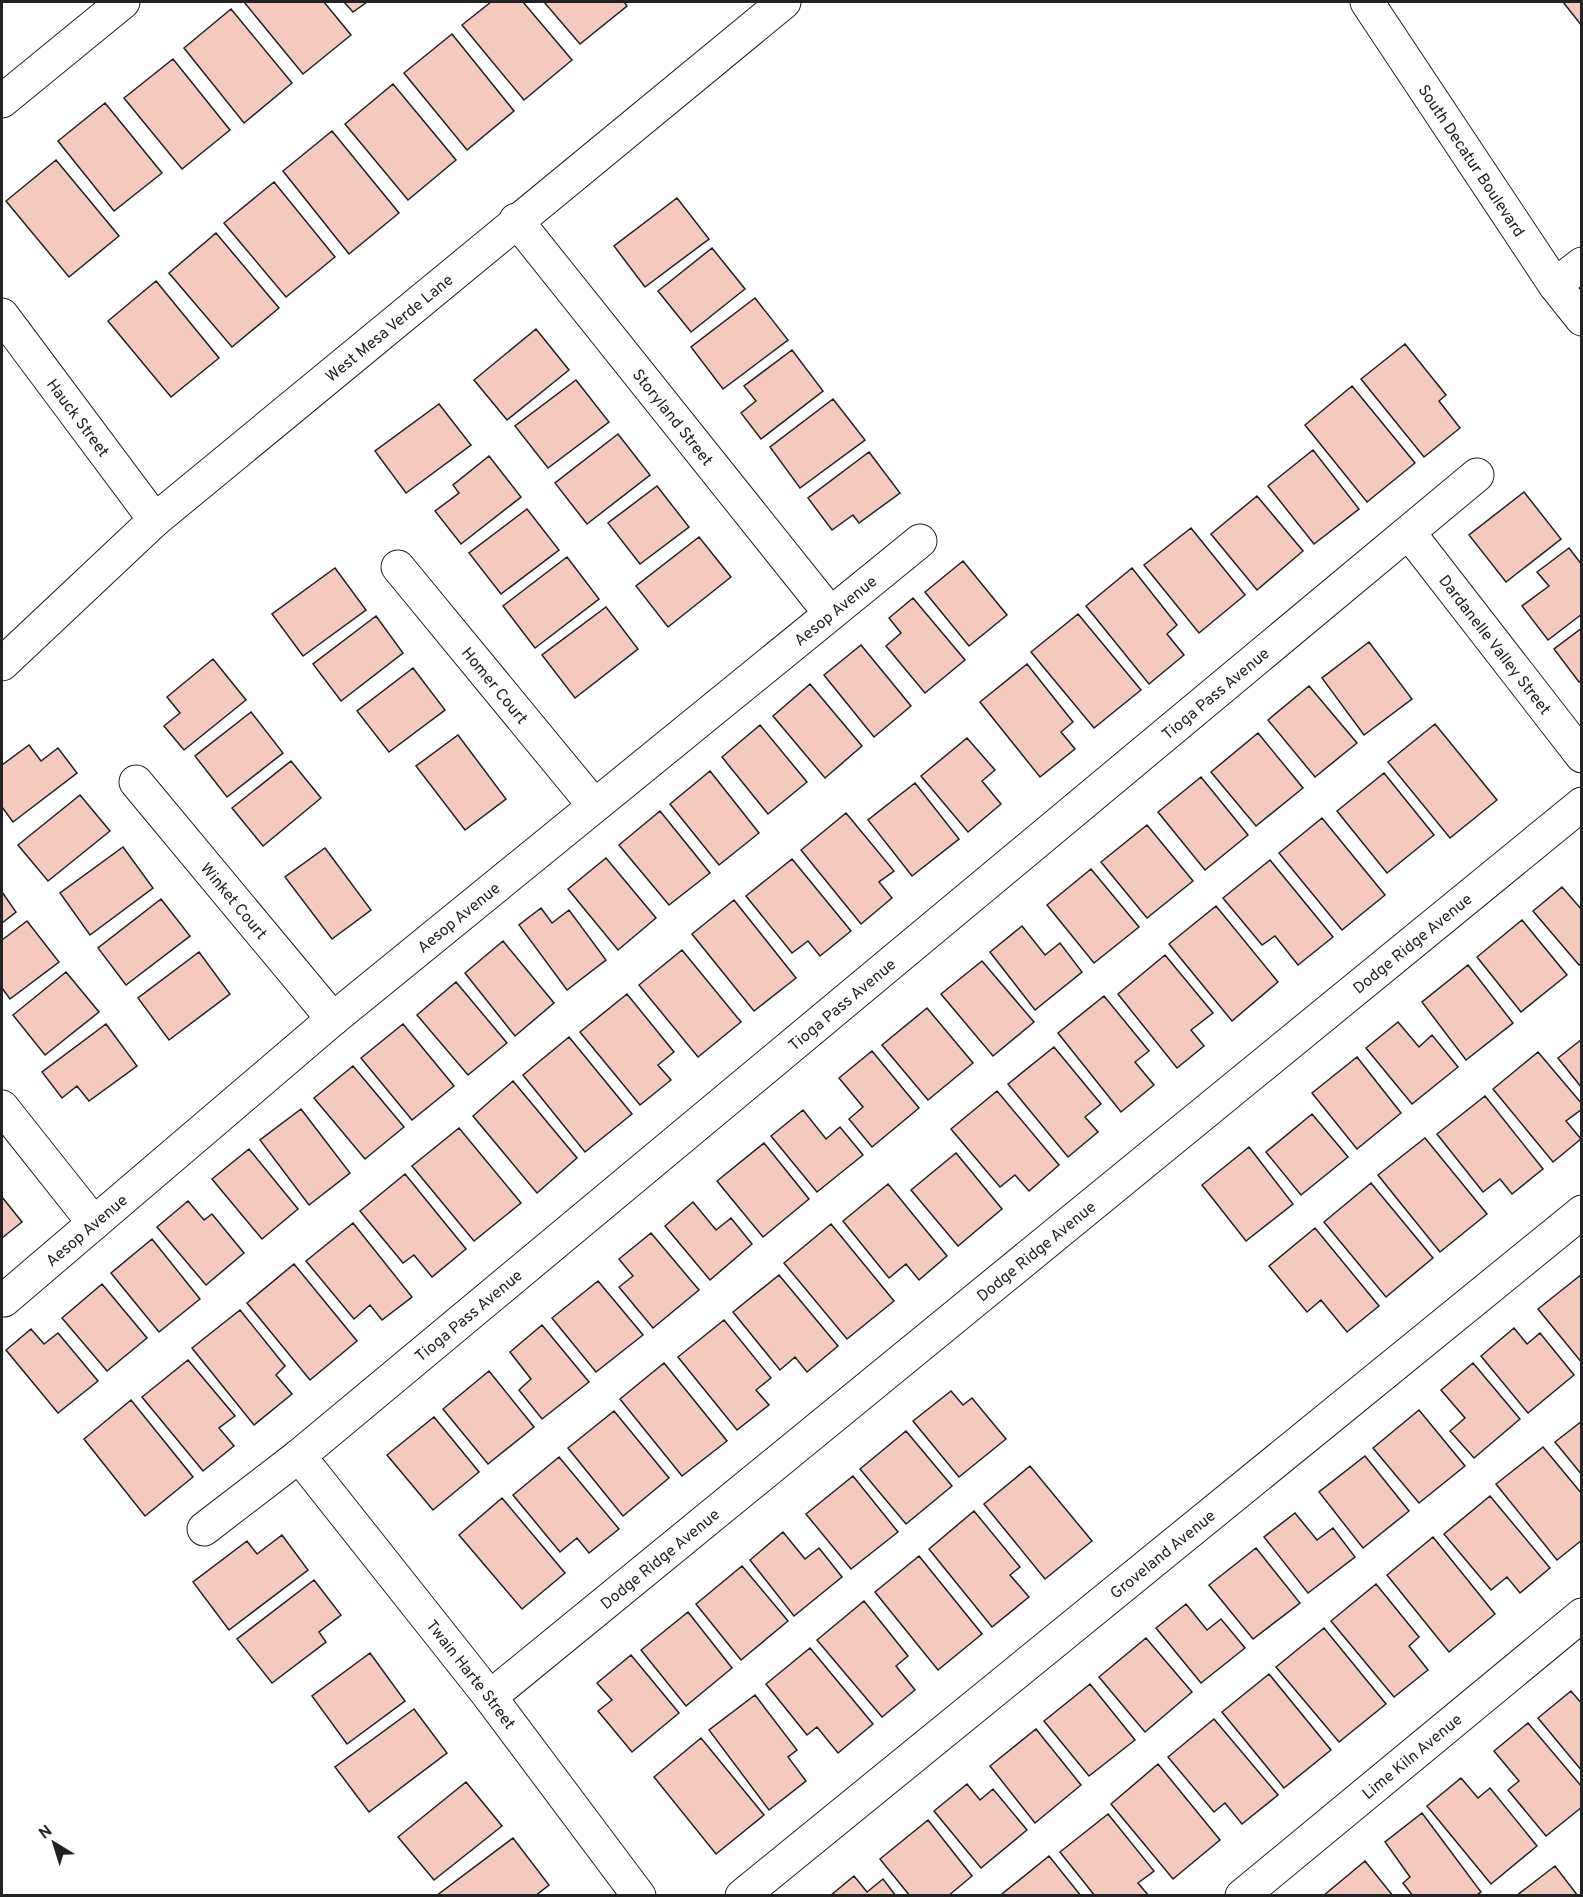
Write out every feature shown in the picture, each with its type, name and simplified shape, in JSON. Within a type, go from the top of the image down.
[{"type":"street","points":[[2,101],[123,2]]},
{"type":"street","name":"West Mesa Verde Lane","points":[[2,664],[155,520],[516,220],[784,2]]},
{"type":"street","name":"South Decatur Boulevard","points":[[1367,2],[1555,285],[1581,319]]},
{"type":"street","name":"Storyland Street","points":[[516,220],[830,613]]},
{"type":"street","points":[[1555,285],[1581,264]]},
{"type":"street","name":"Hauck Street","points":[[2,315],[155,520]]},
{"type":"street","name":"Tioga Pass Avenue","points":[[204,1529],[299,1456],[1477,475]]},
{"type":"street","name":"Dardanelle Valley Street","points":[[1409,533],[1581,756]]},
{"type":"street","name":"Aesop Avenue","points":[[4,1300],[333,1019],[593,804],[920,541]]},
{"type":"street","name":"Homer Court","points":[[398,567],[593,804]]},
{"type":"street","name":"Winket Court","points":[[136,782],[333,1019]]},
{"type":"street","name":"Dodge Ridge Avenue","points":[[490,1697],[1581,804]]},
{"type":"street","points":[[2,1107],[94,1223]]},
{"type":"street","name":"Groveland Avenue","points":[[742,1896],[1581,1212]]},
{"type":"street","name":"Twain Harte Street","points":[[299,1456],[490,1697],[639,1896]]},
{"type":"street","name":"Lime Kiln Avenue","points":[[1242,1896],[1581,1615]]},
{"type":"building","points":[[244,2],[324,2],[351,35],[303,74]]},
{"type":"building","points":[[344,2],[367,2],[353,12]]},
{"type":"building","points":[[491,2],[523,2],[572,60],[524,100],[462,25]]},
{"type":"building","points":[[544,2],[624,2],[627,6],[580,44]]},
{"type":"building","points":[[1563,2],[1582,2],[1582,26]]},
{"type":"building","points":[[231,9],[292,83],[244,123],[184,48]]},
{"type":"building","points":[[452,34],[514,111],[467,150],[404,73]]},
{"type":"building","points":[[173,59],[230,130],[182,169],[124,98]]},
{"type":"building","points":[[393,84],[456,160],[408,200],[345,124]]},
{"type":"building","points":[[105,103],[162,173],[114,211],[58,141]]},
{"type":"building","points":[[332,131],[399,213],[349,254],[283,171]]},
{"type":"building","points":[[56,160],[119,236],[69,277],[6,201]]},
{"type":"building","points":[[274,182],[335,257],[286,297],[224,223]]},
{"type":"building","points":[[677,198],[709,239],[645,287],[614,246]]},
{"type":"building","points":[[216,233],[279,308],[232,347],[169,273]]},
{"type":"building","points":[[712,248],[745,289],[691,332],[658,291]]},
{"type":"building","points":[[156,281],[219,358],[171,397],[108,321]]},
{"type":"building","points":[[755,298],[788,340],[723,389],[691,347]]},
{"type":"building","points":[[536,329],[569,370],[507,420],[474,380]]},
{"type":"building","points":[[1405,344],[1446,395],[1439,401],[1460,428],[1424,457],[1361,379]]},
{"type":"building","points":[[792,350],[823,391],[761,439],[741,413],[756,401],[744,386]]},
{"type":"building","points":[[576,380],[609,422],[548,468],[515,426]]},
{"type":"building","points":[[1352,386],[1415,463],[1367,502],[1305,425]]},
{"type":"building","points":[[833,399],[865,440],[800,488],[770,447]]},
{"type":"building","points":[[439,404],[471,445],[406,493],[375,451]]},
{"type":"building","points":[[618,434],[650,475],[587,524],[555,483]]},
{"type":"building","points":[[1313,450],[1359,509],[1314,544],[1268,486]]},
{"type":"building","points":[[869,452],[900,493],[859,523],[853,515],[832,530],[808,498]]},
{"type":"building","points":[[489,456],[521,497],[461,544],[435,511],[459,493],[453,485]]},
{"type":"building","points":[[657,486],[689,527],[640,564],[608,523]]},
{"type":"building","points":[[1524,492],[1561,539],[1506,582],[1469,535]]},
{"type":"building","points":[[1257,496],[1303,551],[1257,590],[1211,534]]},
{"type":"building","points":[[527,509],[559,550],[501,594],[469,553]]},
{"type":"building","points":[[1191,528],[1245,595],[1199,633],[1144,565]]},
{"type":"building","points":[[699,537],[731,577],[668,627],[636,586]]},
{"type":"building","points":[[1569,548],[1582,565],[1582,614],[1548,640],[1522,606],[1549,586],[1537,572]]},
{"type":"building","points":[[567,557],[599,599],[535,648],[503,606]]},
{"type":"building","points":[[963,561],[1007,615],[969,646],[925,592]]},
{"type":"building","points":[[335,568],[366,610],[303,656],[272,614]]},
{"type":"building","points":[[1132,568],[1177,625],[1167,634],[1184,655],[1149,684],[1086,606]]},
{"type":"building","points":[[913,598],[965,660],[925,693],[886,646],[901,633],[889,618]]},
{"type":"building","points":[[606,607],[638,649],[575,698],[542,655]]},
{"type":"building","points":[[1078,614],[1141,690],[1094,728],[1031,652]]},
{"type":"building","points":[[376,616],[403,653],[341,701],[313,664]]},
{"type":"building","points":[[1582,628],[1582,680],[1579,682],[1554,649]]},
{"type":"building","points":[[1369,642],[1412,699],[1364,735],[1322,678]]},
{"type":"building","points":[[861,645],[911,706],[874,737],[824,675]]},
{"type":"building","points":[[213,659],[246,700],[184,750],[164,726],[180,713],[167,697]]},
{"type":"building","points":[[1027,664],[1073,722],[1061,732],[1075,749],[1040,777],[980,702]]},
{"type":"building","points":[[413,668],[445,710],[389,752],[357,711]]},
{"type":"building","points":[[810,684],[862,746],[825,778],[773,716]]},
{"type":"building","points":[[1309,686],[1357,743],[1315,777],[1268,720]]},
{"type":"building","points":[[251,712],[283,753],[227,797],[195,756]]},
{"type":"building","points":[[1435,724],[1497,800],[1450,838],[1388,762]]},
{"type":"building","points":[[760,725],[807,782],[768,814],[722,757]]},
{"type":"building","points":[[1258,733],[1303,788],[1256,826],[1211,772]]},
{"type":"building","points":[[458,735],[506,799],[465,830],[416,766]]},
{"type":"building","points":[[967,738],[995,770],[982,781],[1001,804],[968,832],[921,776]]},
{"type":"building","points":[[29,745],[41,761],[58,748],[77,773],[13,822],[2,807],[2,765]]},
{"type":"building","points":[[291,761],[321,798],[263,846],[232,808]]},
{"type":"building","points":[[710,771],[759,833],[719,865],[670,804]]},
{"type":"building","points":[[1384,773],[1434,835],[1387,873],[1337,811]]},
{"type":"building","points":[[1201,777],[1248,835],[1205,870],[1158,812]]},
{"type":"building","points":[[915,783],[959,839],[912,876],[868,820]]},
{"type":"building","points":[[80,795],[110,831],[48,881],[18,845]]},
{"type":"building","points":[[660,811],[710,873],[669,905],[619,845]]},
{"type":"building","points":[[846,813],[894,871],[879,882],[892,898],[861,924],[801,850]]},
{"type":"building","points":[[1322,818],[1385,895],[1342,930],[1279,853]]},
{"type":"building","points":[[1147,825],[1193,881],[1147,918],[1101,862]]},
{"type":"building","points":[[123,847],[153,888],[90,935],[60,893]]},
{"type":"building","points":[[325,848],[371,910],[332,939],[285,877]]},
{"type":"building","points":[[606,858],[656,918],[618,950],[568,889]]},
{"type":"building","points":[[792,859],[851,931],[820,956],[808,941],[792,953],[746,896]]},
{"type":"building","points":[[1270,860],[1333,937],[1298,965],[1275,936],[1262,945],[1223,898]]},
{"type":"building","points":[[1091,869],[1139,927],[1094,963],[1047,905]]},
{"type":"building","points":[[1562,887],[1582,910],[1582,963],[1579,965],[1533,911]]},
{"type":"building","points":[[2,892],[16,912],[2,923]]},
{"type":"building","points":[[161,899],[190,936],[126,985],[98,948]]},
{"type":"building","points":[[734,900],[796,978],[754,1011],[692,934]]},
{"type":"building","points":[[1216,906],[1278,982],[1232,1021],[1169,944]]},
{"type":"building","points":[[541,908],[552,923],[569,910],[606,960],[567,990],[519,925]]},
{"type":"building","points":[[1522,920],[1567,975],[1521,1012],[1477,957]]},
{"type":"building","points":[[27,921],[59,962],[10,999],[2,988],[2,940]]},
{"type":"building","points":[[1022,926],[1045,955],[1060,943],[1082,972],[1035,1010],[990,952]]},
{"type":"building","points":[[503,941],[554,1003],[515,1036],[465,973]]},
{"type":"building","points":[[682,950],[741,1022],[698,1057],[639,985]]},
{"type":"building","points":[[199,952],[230,994],[169,1040],[138,998]]},
{"type":"building","points":[[1165,955],[1213,1013],[1191,1030],[1204,1046],[1177,1068],[1118,994]]},
{"type":"building","points":[[982,961],[1034,1022],[993,1056],[941,994]]},
{"type":"building","points":[[1468,965],[1513,1023],[1466,1060],[1422,1002]]},
{"type":"building","points":[[66,972],[99,1012],[45,1055],[13,1015]]},
{"type":"building","points":[[456,982],[507,1043],[468,1075],[417,1015]]},
{"type":"building","points":[[627,994],[674,1052],[658,1065],[671,1080],[640,1105],[580,1032]]},
{"type":"building","points":[[1104,996],[1149,1051],[1135,1062],[1154,1085],[1121,1112],[1058,1033]]},
{"type":"building","points":[[927,1008],[973,1063],[928,1100],[882,1045]]},
{"type":"building","points":[[1398,1022],[1419,1047],[1432,1035],[1458,1067],[1412,1104],[1366,1048]]},
{"type":"building","points":[[106,1024],[137,1066],[89,1101],[77,1086],[62,1098],[42,1072]]},
{"type":"building","points":[[403,1024],[454,1086],[412,1120],[361,1058]]},
{"type":"building","points":[[569,1037],[632,1114],[585,1152],[523,1075]]},
{"type":"building","points":[[1582,1039],[1582,1088],[1558,1058]]},
{"type":"building","points":[[1054,1047],[1101,1104],[1085,1117],[1098,1132],[1068,1157],[1008,1084]]},
{"type":"building","points":[[872,1051],[919,1108],[872,1147],[849,1119],[863,1107],[839,1078]]},
{"type":"building","points":[[1538,1052],[1582,1104],[1582,1109],[1566,1121],[1581,1139],[1553,1162],[1493,1089]]},
{"type":"building","points":[[1357,1057],[1401,1113],[1357,1149],[1312,1093]]},
{"type":"building","points":[[353,1066],[404,1127],[365,1159],[314,1098]]},
{"type":"building","points":[[513,1081],[577,1158],[537,1193],[473,1116]]},
{"type":"building","points":[[997,1091],[1059,1165],[1029,1191],[1015,1175],[1000,1187],[951,1129]]},
{"type":"building","points":[[1485,1096],[1543,1169],[1512,1194],[1500,1179],[1483,1192],[1437,1134]]},
{"type":"building","points":[[301,1109],[350,1173],[309,1205],[260,1140]]},
{"type":"building","points":[[803,1110],[826,1139],[840,1127],[863,1155],[817,1192],[771,1136]]},
{"type":"building","points":[[1312,1114],[1348,1157],[1301,1195],[1266,1152]]},
{"type":"building","points":[[459,1128],[521,1203],[474,1241],[412,1166]]},
{"type":"building","points":[[1425,1138],[1487,1214],[1440,1252],[1378,1175]]},
{"type":"building","points":[[764,1143],[809,1199],[763,1237],[717,1181]]},
{"type":"building","points":[[1249,1147],[1293,1204],[1246,1241],[1202,1185]]},
{"type":"building","points":[[249,1149],[298,1209],[262,1239],[212,1179]]},
{"type":"building","points":[[956,1153],[1002,1209],[958,1246],[911,1190]]},
{"type":"building","points":[[405,1174],[466,1249],[432,1277],[414,1255],[403,1263],[360,1211]]},
{"type":"building","points":[[1371,1183],[1433,1258],[1386,1297],[1324,1222]]},
{"type":"building","points":[[888,1184],[947,1256],[919,1280],[906,1264],[889,1278],[843,1221]]},
{"type":"building","points":[[2,1197],[22,1222],[2,1238]]},
{"type":"building","points":[[188,1201],[204,1220],[212,1214],[244,1253],[206,1285],[157,1227]]},
{"type":"building","points":[[693,1202],[716,1230],[731,1218],[752,1244],[710,1280],[665,1226]]},
{"type":"building","points":[[353,1223],[412,1297],[382,1320],[370,1305],[354,1319],[306,1261]]},
{"type":"building","points":[[831,1224],[894,1301],[847,1339],[784,1263]]},
{"type":"building","points":[[1315,1228],[1379,1306],[1347,1332],[1321,1300],[1307,1312],[1269,1266]]},
{"type":"building","points":[[651,1233],[699,1290],[653,1328],[619,1287],[633,1276],[619,1259]]},
{"type":"building","points":[[152,1239],[200,1299],[159,1332],[111,1273]]},
{"type":"building","points":[[294,1264],[357,1341],[310,1380],[247,1303]]},
{"type":"building","points":[[1582,1274],[1582,1363],[1538,1309]]},
{"type":"building","points":[[779,1275],[838,1346],[807,1372],[795,1357],[780,1370],[733,1312]]},
{"type":"building","points":[[598,1281],[643,1335],[596,1372],[552,1318]]},
{"type":"building","points":[[102,1284],[147,1338],[107,1371],[62,1318]]},
{"type":"building","points":[[240,1310],[285,1366],[276,1375],[292,1394],[254,1425],[192,1348]]},
{"type":"building","points":[[724,1320],[771,1378],[756,1390],[769,1405],[737,1430],[678,1357]]},
{"type":"building","points":[[542,1325],[589,1382],[542,1419],[519,1390],[531,1379],[510,1352]]},
{"type":"building","points":[[1514,1328],[1527,1344],[1540,1333],[1574,1375],[1528,1413],[1481,1356]]},
{"type":"building","points":[[31,1329],[44,1344],[58,1333],[98,1381],[58,1413],[6,1350]]},
{"type":"building","points":[[188,1360],[235,1416],[219,1428],[234,1446],[203,1471],[142,1397]]},
{"type":"building","points":[[664,1363],[727,1441],[682,1476],[620,1399]]},
{"type":"building","points":[[1473,1363],[1520,1419],[1474,1458],[1450,1431],[1465,1418],[1441,1390]]},
{"type":"building","points":[[489,1371],[534,1427],[488,1464],[443,1409]]},
{"type":"building","points":[[951,1391],[963,1405],[972,1398],[1006,1439],[959,1477],[913,1421]]},
{"type":"building","points":[[131,1400],[193,1477],[145,1516],[84,1439]]},
{"type":"building","points":[[1419,1410],[1465,1466],[1419,1503],[1373,1448]]},
{"type":"building","points":[[614,1411],[669,1478],[623,1516],[568,1448]]},
{"type":"building","points":[[434,1417],[479,1472],[433,1510],[387,1455]]},
{"type":"building","points":[[1582,1421],[1582,1475],[1555,1442]]},
{"type":"building","points":[[906,1431],[952,1486],[906,1524],[860,1469]]},
{"type":"building","points":[[1543,1447],[1582,1494],[1582,1540],[1557,1560],[1496,1484]]},
{"type":"building","points":[[1365,1456],[1409,1511],[1363,1548],[1319,1492]]},
{"type":"building","points":[[559,1457],[619,1529],[589,1553],[577,1538],[560,1552],[513,1495]]},
{"type":"building","points":[[1030,1466],[1092,1541],[1045,1579],[984,1504]]},
{"type":"building","points":[[853,1476],[898,1532],[851,1569],[806,1514]]},
{"type":"building","points":[[1490,1496],[1550,1568],[1520,1593],[1507,1577],[1491,1590],[1444,1534]]},
{"type":"building","points":[[502,1498],[565,1573],[522,1609],[459,1535]]},
{"type":"building","points":[[974,1511],[1020,1567],[1010,1575],[1029,1597],[992,1627],[929,1549]]},
{"type":"building","points":[[1295,1513],[1317,1540],[1333,1528],[1355,1557],[1308,1593],[1264,1537]]},
{"type":"building","points":[[783,1532],[805,1559],[819,1548],[842,1577],[794,1616],[750,1560]]},
{"type":"building","points":[[282,1535],[308,1570],[229,1630],[193,1582],[247,1541],[257,1554]]},
{"type":"building","points":[[1433,1537],[1495,1614],[1449,1652],[1387,1575]]},
{"type":"building","points":[[1256,1548],[1300,1603],[1253,1639],[1209,1585]]},
{"type":"building","points":[[919,1556],[982,1634],[938,1670],[875,1592]]},
{"type":"building","points":[[742,1566],[788,1621],[741,1660],[696,1604]]},
{"type":"building","points":[[314,1580],[341,1615],[319,1632],[326,1642],[272,1683],[237,1639]]},
{"type":"building","points":[[1376,1584],[1419,1637],[1409,1646],[1428,1670],[1394,1697],[1331,1621]]},
{"type":"building","points":[[864,1601],[908,1656],[896,1666],[915,1690],[882,1717],[817,1640]]},
{"type":"building","points":[[1186,1604],[1207,1630],[1221,1619],[1245,1648],[1201,1683],[1156,1628]]},
{"type":"building","points":[[688,1612],[732,1668],[686,1706],[641,1650]]},
{"type":"building","points":[[1324,1628],[1386,1704],[1339,1742],[1276,1667]]},
{"type":"building","points":[[1146,1638],[1192,1692],[1145,1732],[1099,1677]]},
{"type":"building","points":[[810,1648],[873,1724],[838,1753],[817,1727],[807,1735],[766,1684]]},
{"type":"building","points":[[370,1653],[405,1701],[347,1744],[312,1696]]},
{"type":"building","points":[[631,1655],[679,1713],[632,1752],[598,1711],[612,1700],[597,1683]]},
{"type":"building","points":[[1269,1674],[1331,1750],[1284,1788],[1222,1712]]},
{"type":"building","points":[[1090,1684],[1135,1740],[1089,1776],[1044,1721]]},
{"type":"building","points":[[1571,1691],[1582,1704],[1582,1771],[1538,1718]]},
{"type":"building","points":[[755,1695],[797,1750],[788,1757],[806,1781],[769,1810],[709,1730]]},
{"type":"building","points":[[414,1709],[447,1753],[369,1812],[335,1767]]},
{"type":"building","points":[[1214,1719],[1278,1795],[1242,1824],[1225,1803],[1214,1812],[1168,1757]]},
{"type":"building","points":[[1528,1723],[1582,1787],[1582,1807],[1546,1836],[1508,1790],[1519,1781],[1494,1751]]},
{"type":"building","points":[[1036,1729],[1081,1785],[1035,1823],[990,1766]]},
{"type":"building","points":[[701,1738],[764,1815],[716,1854],[654,1777]]},
{"type":"building","points":[[1158,1764],[1220,1840],[1173,1879],[1111,1804]]},
{"type":"building","points":[[1461,1778],[1478,1798],[1490,1788],[1537,1846],[1491,1884],[1427,1806]]},
{"type":"building","points":[[466,1782],[502,1826],[434,1880],[398,1837]]},
{"type":"building","points":[[967,1784],[980,1800],[993,1789],[1027,1830],[981,1868],[934,1811]]},
{"type":"building","points":[[1422,1813],[1481,1892],[1475,1896],[1413,1896],[1403,1883],[1410,1877],[1385,1842]]},
{"type":"building","points":[[1108,1814],[1154,1871],[1138,1883],[1149,1896],[1095,1896],[1060,1852]]},
{"type":"building","points":[[928,1820],[972,1876],[948,1896],[910,1896],[880,1859]]},
{"type":"building","points":[[513,1838],[549,1885],[535,1896],[436,1896]]},
{"type":"building","points":[[1049,1856],[1081,1896],[1003,1896],[1002,1894]]},
{"type":"building","points":[[1365,1861],[1393,1896],[1323,1896]]},
{"type":"building","points":[[1555,1866],[1578,1896],[1516,1896]]},
{"type":"building","points":[[854,1876],[867,1892],[883,1879],[896,1896],[830,1896]]}]
